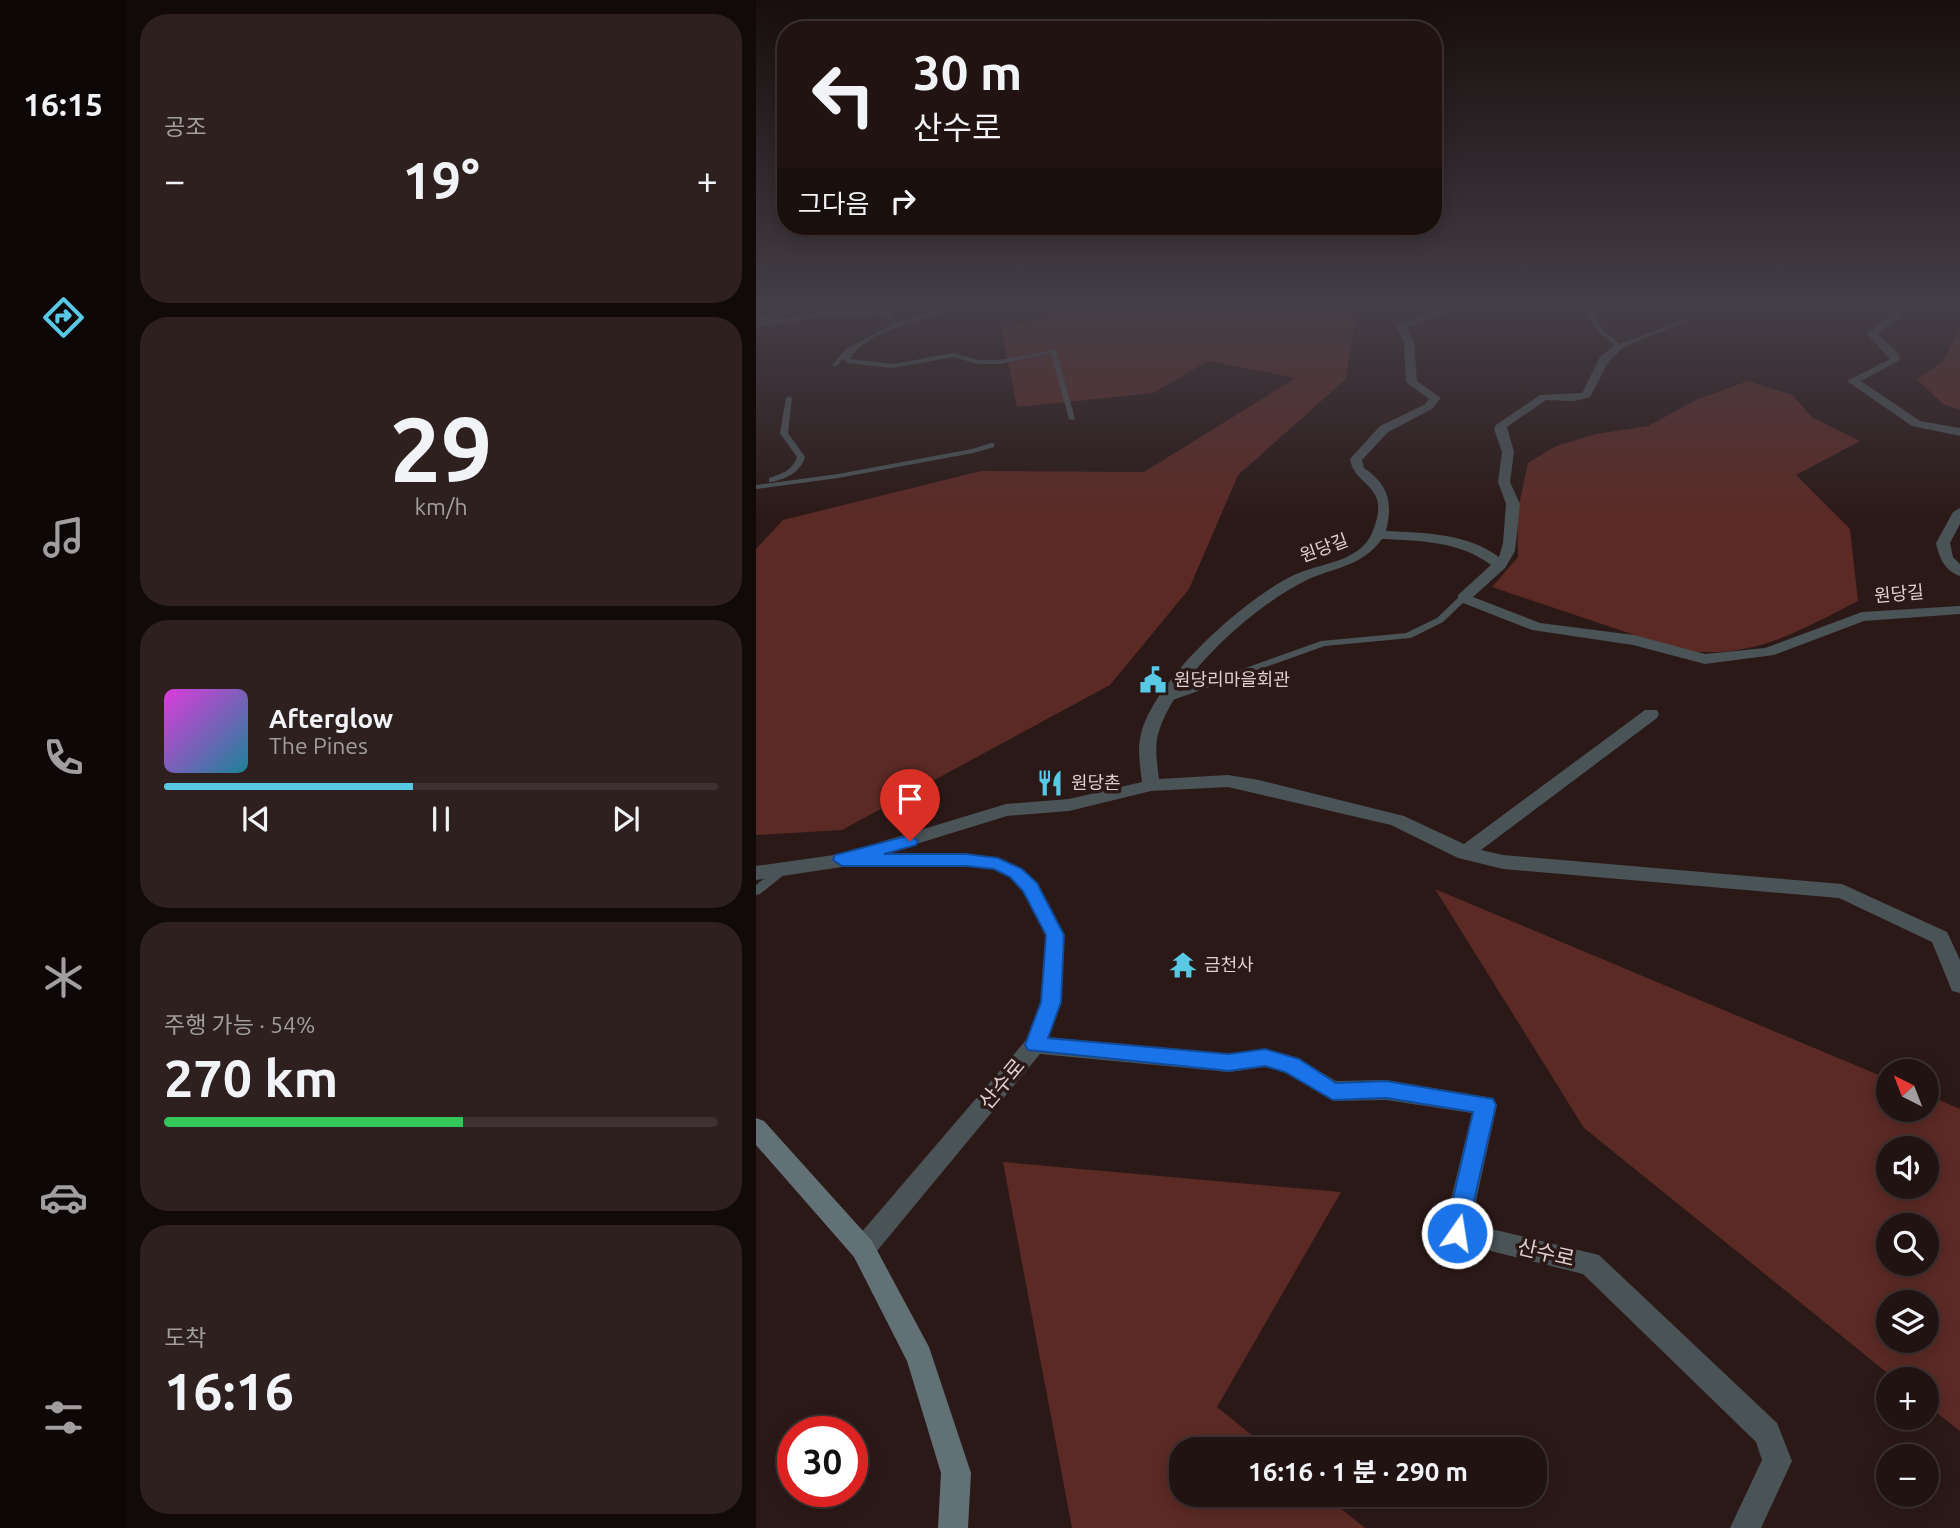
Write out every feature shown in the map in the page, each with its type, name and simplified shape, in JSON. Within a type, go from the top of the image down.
[{"type":"main road","points":[[756,1128],[863,1249],[919,1357],[956,1473],[953,1528]]},
{"type":"street","points":[[1412,377],[1412,382],[1435,398],[1427,407],[1384,429],[1356,459],[1359,470],[1379,484],[1382,492],[1384,510],[1378,535],[1455,541],[1477,547],[1500,565]]},
{"type":"street","points":[[1463,598],[1500,565],[1512,547],[1509,514],[1513,504],[1504,482],[1508,452],[1500,429],[1502,425],[1544,397],[1574,398],[1586,395],[1595,377]]},
{"type":"street","points":[[1860,377],[1853,381],[1916,424],[1960,432]]},
{"type":"street","points":[[1960,512],[1942,543],[1946,558],[1960,572]]},
{"type":"street","name":"원당길","points":[[1151,785],[1149,734],[1164,700],[1228,630],[1292,582],[1362,555],[1378,535]]},
{"type":"street","name":"원당길","points":[[1463,598],[1536,627],[1634,640],[1705,659],[1768,652],[1862,617],[1960,610]]},
{"type":"street","points":[[1465,853],[1651,714]]},
{"type":"street","points":[[756,873],[842,860],[1006,810],[1069,805],[1151,785],[1228,781],[1397,820],[1465,853],[1503,862],[1842,891],[1940,937],[1960,985]]},
{"type":"street","name":"산수로","points":[[863,1249],[1035,1045],[1229,1063],[1265,1058],[1291,1065],[1333,1091],[1386,1090],[1485,1105],[1457,1233],[1590,1264],[1768,1433],[1777,1461],[1745,1528]]},
{"type":"lane","points":[[1061,377],[1072,419]]},
{"type":"lane","points":[[756,486],[793,471],[800,464],[801,457],[785,433],[789,398]]},
{"type":"lane","points":[[756,486],[838,476],[973,451],[991,445]]},
{"type":"lane","points":[[1164,700],[1324,643],[1390,638],[1423,631],[1463,598]]},
{"type":"lane","points":[[842,860],[966,860],[998,864],[1016,873],[1030,888],[1055,935],[1051,1002],[1035,1045]]},
{"type":"lane","points":[[756,891],[781,871]]},
{"type":"shaded area","points":[[1011,377],[1180,377],[1153,393],[1017,407]]},
{"type":"shaded area","points":[[1292,377],[1346,377],[1238,475],[1189,589],[1110,685],[842,830],[756,835],[756,549],[783,520],[981,471],[1144,472],[1296,378]]},
{"type":"shaded area","points":[[1960,377],[1960,410],[1943,404],[1917,379]]},
{"type":"shaded area","points":[[1748,381],[1792,395],[1813,418],[1860,441],[1796,475],[1850,529],[1858,601],[1814,624],[1772,641],[1729,651],[1705,652],[1679,650],[1492,587],[1518,557],[1517,514],[1528,463],[1556,446],[1596,434],[1648,426],[1698,399]]},
{"type":"shaded area","points":[[1435,889],[1876,1074],[1876,1122],[1939,1122],[1939,1100],[1960,1109],[1960,1431],[1939,1414],[1939,1367],[1880,1367],[1584,1128]]},
{"type":"shaded area","points":[[1003,1162],[1341,1192],[1217,1407],[1254,1437],[1169,1437],[1169,1507],[1339,1507],[1365,1528],[1072,1528]]},
{"type":"place","name":"원당리마을회관","points":[[1153,680]]},
{"type":"place","name":"원당촌","points":[[1050,783]]},
{"type":"place","name":"금천사","points":[[1183,965]]},
{"type":"route","points":[[910,841],[842,860],[966,860],[998,864],[1016,873],[1030,888],[1055,935],[1056,963],[1051,1002],[1035,1045],[1177,1056],[1229,1063],[1265,1058],[1291,1065],[1333,1091],[1386,1090],[1485,1105],[1457,1233]]}]
